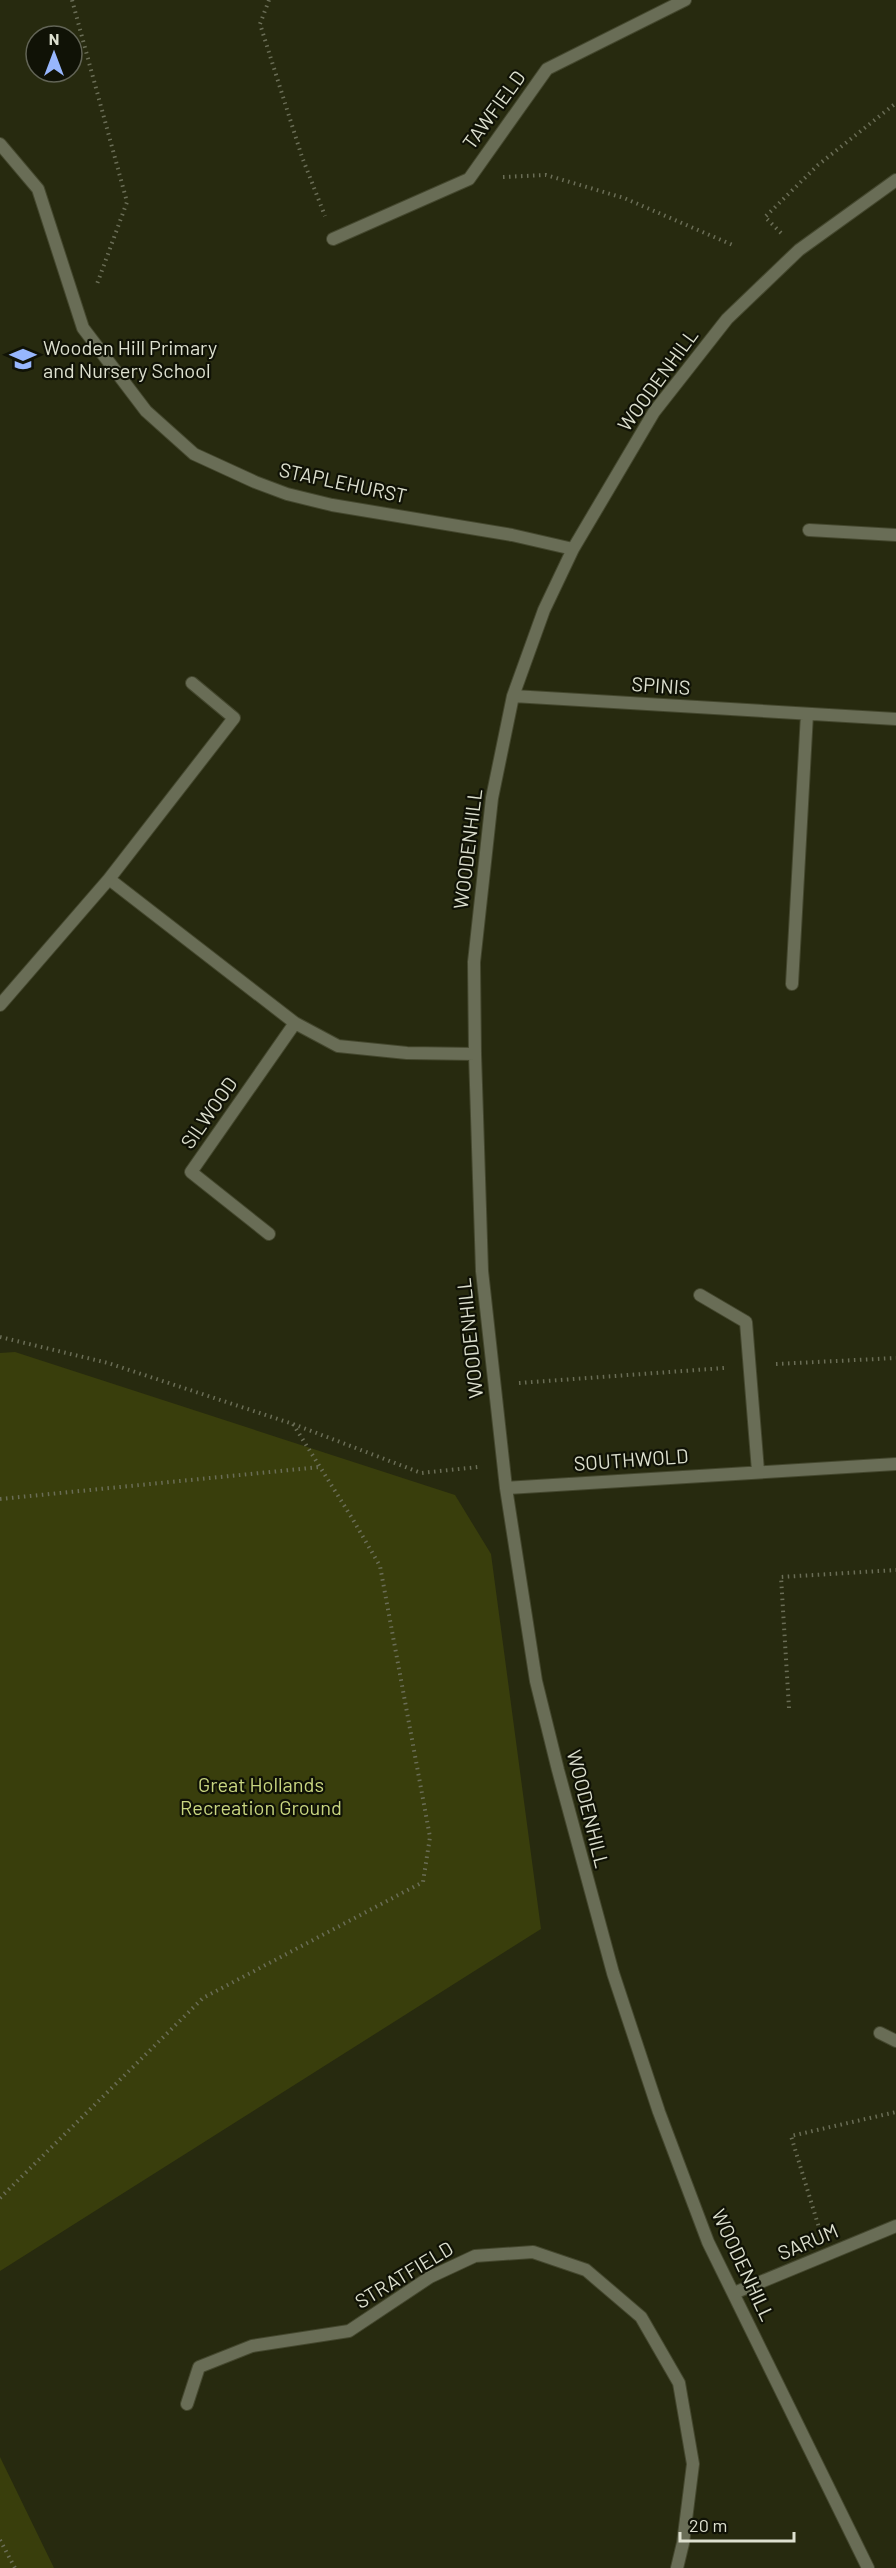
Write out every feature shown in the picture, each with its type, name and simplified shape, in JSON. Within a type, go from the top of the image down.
[{"type":"street","name":"TAWFIELD","points":[[333,239],[469,178],[547,69],[685,0]]},
{"type":"street","name":"STAPLEHURST","points":[[0,144],[38,189],[83,328],[146,411],[194,453],[255,482],[287,494],[332,505],[512,535],[573,549]]},
{"type":"street","name":"WOODENHILL","points":[[868,2568],[708,2242],[659,2112],[585,1877],[536,1681],[506,1488],[482,1271],[474,962],[492,798],[513,696],[544,610],[573,549],[654,412],[727,319],[800,250],[896,180]]},
{"type":"street","points":[[809,530],[896,535]]},
{"type":"street","points":[[0,1005],[109,879],[234,718],[192,682]]},
{"type":"street","name":"SPINIS","points":[[513,696],[896,719]]},
{"type":"street","points":[[792,984],[807,714]]},
{"type":"street","points":[[109,879],[295,1023],[338,1046],[408,1053],[475,1054]]},
{"type":"street","name":"SILWOOD","points":[[269,1234],[191,1173],[295,1023]]},
{"type":"street","points":[[700,1295],[746,1322],[758,1471]]},
{"type":"street","name":"SOUTHWOLD","points":[[506,1488],[896,1464]]},
{"type":"street","points":[[880,2033],[896,2040]]},
{"type":"street","name":"SARUM","points":[[734,2293],[896,2226]]},
{"type":"street","name":"STRATFIELD","points":[[187,2404],[199,2367],[252,2346],[349,2331],[430,2277],[475,2256],[533,2252],[554,2259],[586,2270],[641,2317],[678,2383],[693,2464],[683,2543],[676,2568]]},
{"type":"path","points":[[72,0],[127,202],[94,293]]},
{"type":"path","points":[[269,0],[260,24],[302,157],[333,239]]},
{"type":"path","points":[[765,218],[818,165],[896,103]]},
{"type":"path","points":[[469,178],[546,175],[624,198],[735,246]]},
{"type":"path","points":[[0,1337],[108,1363],[293,1425],[422,1473],[503,1464]]},
{"type":"path","points":[[494,1384],[896,1358]]},
{"type":"path","points":[[0,2198],[203,1998],[423,1882],[430,1837],[404,1709],[380,1566],[293,1425]]},
{"type":"path","points":[[0,1499],[320,1467]]},
{"type":"path","points":[[789,1708],[781,1577],[896,1570]]},
{"type":"path","points":[[827,2254],[791,2136],[896,2112]]},
{"type":"path","points":[[0,2540],[15,2568]]},
{"type":"green space","name":"Great Hollands Recreation Ground","points":[[15,1352],[455,1495],[491,1554],[541,1929],[0,2271],[0,1353]]},
{"type":"green space","points":[[0,2457],[54,2568],[0,2568]]},
{"type":"place","name":"Wooden Hill Primary and Nursery School","points":[[23,359]]}]
